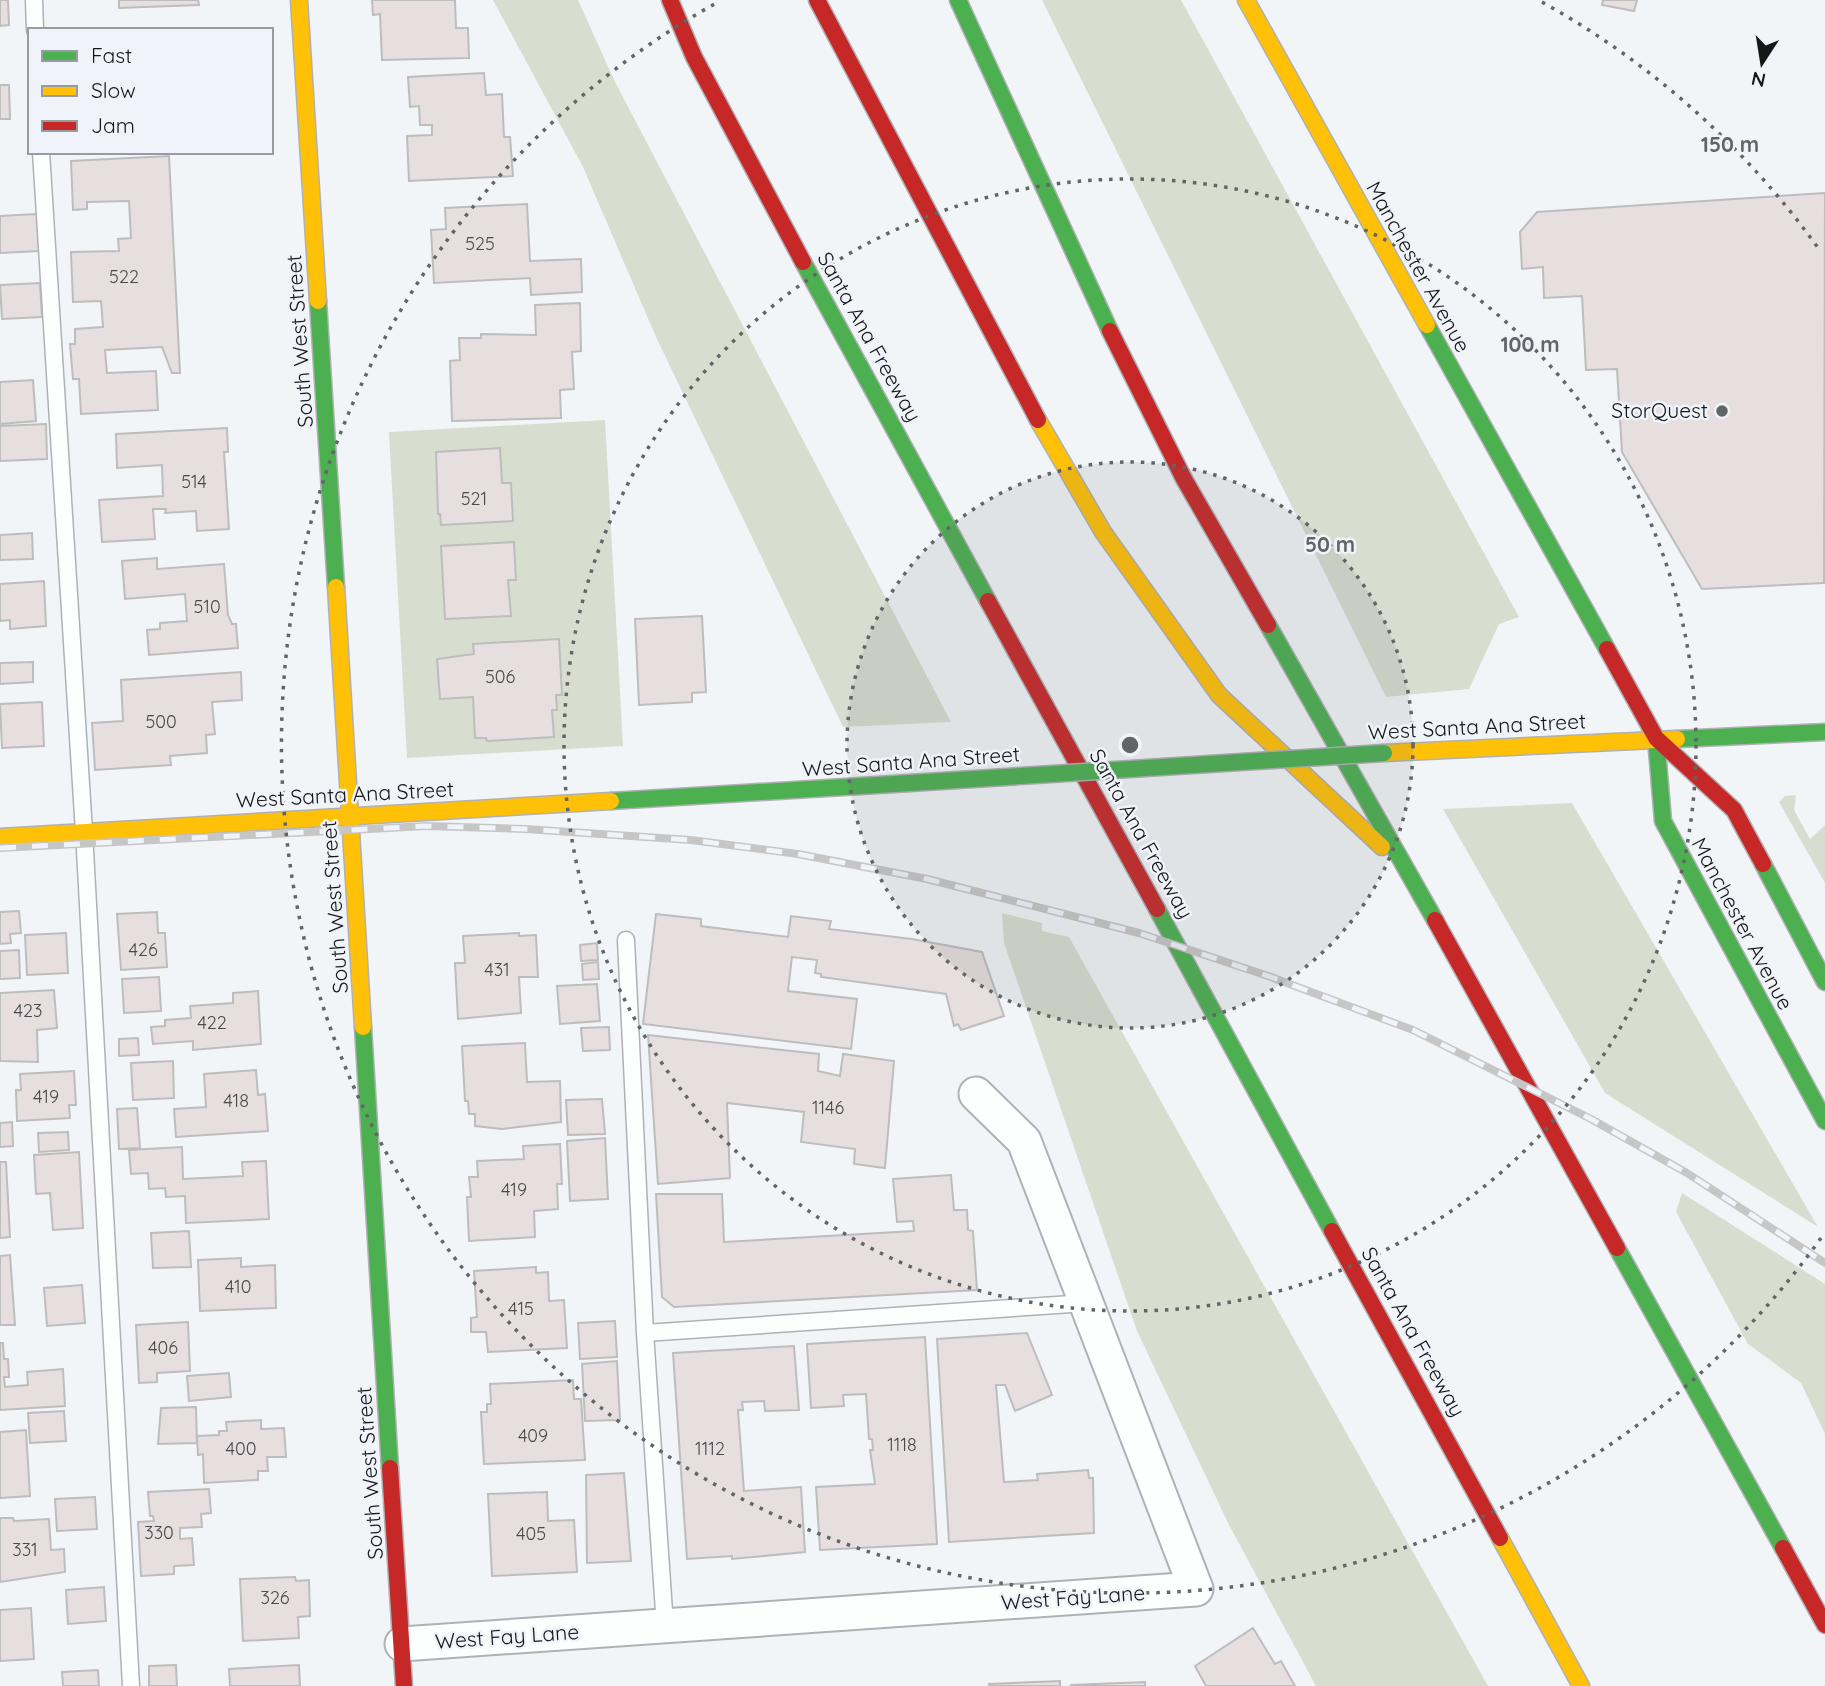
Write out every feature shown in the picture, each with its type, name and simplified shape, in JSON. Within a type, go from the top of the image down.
[{"type":"main road","name":"South West Street","points":[[299,0],[404,1686]]},
{"type":"main road","points":[[660,0],[694,57]]},
{"type":"main road","name":"Santa Ana Freeway","points":[[670,0],[694,57],[1581,1686]]},
{"type":"main road","points":[[817,0],[1052,448],[1103,532],[1219,695],[1409,872]]},
{"type":"main road","points":[[958,0],[1128,369],[1184,479],[1409,872],[1825,1625]]},
{"type":"main road","name":"Manchester Avenue","points":[[1246,0],[1656,738],[1734,810],[1825,982]]},
{"type":"main road","name":"West Santa Ana Street","points":[[0,837],[1491,747],[1825,732]]},
{"type":"main road","name":"Manchester Avenue","points":[[1656,738],[1662,821],[1825,1121]]},
{"type":"street","name":"West Fay Lane","points":[[402,1644],[1196,1589],[1024,1141],[976,1094]]},
{"type":"lane","points":[[34,0],[35,28]]},
{"type":"lane","points":[[41,154],[131,1686]]},
{"type":"lane","points":[[626,940],[645,1333],[665,1626]]},
{"type":"lane","points":[[645,1333],[1086,1303]]},
{"type":"green space","points":[[493,0],[578,0],[615,82],[951,722],[843,727],[656,337],[583,167]]},
{"type":"green space","points":[[1042,0],[1181,0],[1519,617],[1499,624],[1469,689],[1386,697]]},
{"type":"green space","points":[[605,420],[623,746],[407,758],[389,432]]},
{"type":"green space","points":[[1796,795],[1794,810],[1810,839],[1825,825],[1825,883],[1779,802],[1785,796]]},
{"type":"green space","points":[[1572,803],[1818,1227],[1605,1093],[1443,809]]},
{"type":"green space","points":[[1002,913],[1042,923],[1042,931],[1069,937],[1488,1686],[1316,1686],[1229,1525],[1137,1331],[1004,943]]},
{"type":"green space","points":[[1682,1193],[1825,1284],[1825,1434],[1801,1383],[1748,1344],[1676,1212]]},
{"type":"building","points":[[0,0],[8,0],[9,25],[0,26]]},
{"type":"building","points":[[119,0],[198,0],[199,5],[119,8]]},
{"type":"building","points":[[372,0],[455,0],[456,28],[468,28],[469,58],[382,60],[380,14],[373,15]]},
{"type":"building","points":[[1603,0],[1637,0],[1634,11],[1602,5]]},
{"type":"building","points":[[484,73],[486,95],[502,94],[504,137],[510,137],[513,176],[409,181],[407,136],[432,135],[432,125],[420,125],[419,106],[410,107],[408,77]]},
{"type":"building","points":[[0,85],[9,85],[10,119],[0,119]]},
{"type":"building","points":[[169,156],[180,373],[172,373],[162,347],[105,350],[107,373],[156,371],[158,410],[81,414],[79,379],[73,379],[70,344],[75,344],[75,329],[103,327],[101,301],[73,302],[71,252],[119,251],[118,239],[131,238],[129,201],[87,202],[87,209],[73,210],[71,161]]},
{"type":"building","name":"StorQuest","points":[[1825,193],[1824,583],[1702,589],[1622,452],[1617,369],[1586,370],[1582,296],[1544,298],[1543,267],[1522,269],[1520,232],[1537,212]]},
{"type":"building","points":[[527,204],[530,261],[581,259],[582,292],[531,295],[530,278],[434,283],[431,230],[446,229],[445,208]]},
{"type":"building","points":[[37,214],[39,251],[0,253],[0,216]]},
{"type":"building","points":[[40,283],[42,317],[2,319],[0,285]]},
{"type":"building","points":[[580,303],[581,351],[572,352],[574,389],[560,390],[561,418],[452,421],[450,361],[460,360],[459,338],[481,338],[481,334],[536,335],[535,305]]},
{"type":"building","points":[[33,380],[36,421],[0,424],[0,382]]},
{"type":"building","points":[[46,424],[47,459],[0,461],[0,426]]},
{"type":"building","points":[[227,428],[228,452],[224,452],[229,529],[197,531],[196,511],[165,513],[166,509],[153,509],[155,539],[102,542],[99,500],[163,496],[162,465],[117,468],[116,434]]},
{"type":"building","points":[[500,448],[502,483],[511,483],[513,521],[441,525],[438,514],[436,452]]},
{"type":"building","points":[[32,533],[33,559],[0,560],[0,535]]},
{"type":"building","points":[[514,542],[516,580],[508,580],[511,616],[445,619],[441,546]]},
{"type":"building","points":[[157,558],[157,569],[224,564],[228,615],[232,624],[236,624],[238,648],[149,655],[147,630],[160,629],[160,623],[187,621],[185,594],[125,599],[122,561]]},
{"type":"building","points":[[44,581],[46,626],[10,629],[10,620],[0,621],[0,584]]},
{"type":"building","points":[[702,616],[706,692],[692,693],[692,702],[639,705],[635,619]]},
{"type":"building","points":[[559,639],[562,695],[556,695],[557,710],[552,710],[554,737],[487,741],[486,738],[475,738],[473,697],[440,699],[437,659],[474,654],[473,644]]},
{"type":"building","points":[[33,662],[33,682],[0,684],[0,663]]},
{"type":"building","points":[[241,672],[242,700],[212,702],[215,734],[206,735],[207,753],[170,756],[171,765],[95,770],[92,723],[123,721],[121,680]]},
{"type":"building","points":[[42,702],[44,746],[2,748],[0,704]]},
{"type":"building","points":[[19,911],[21,933],[10,934],[11,943],[0,944],[0,912]]},
{"type":"building","points":[[157,912],[158,933],[165,933],[167,967],[121,970],[117,914]]},
{"type":"building","points":[[656,914],[701,919],[701,926],[788,937],[791,916],[831,921],[829,929],[912,939],[982,952],[1004,1016],[961,1030],[958,1024],[954,1026],[946,994],[821,977],[821,974],[815,973],[817,960],[792,957],[788,991],[857,999],[851,1049],[643,1024]]},
{"type":"building","points":[[66,933],[68,973],[27,975],[25,935]]},
{"type":"building","points":[[519,933],[519,936],[536,935],[538,977],[519,977],[521,1013],[458,1019],[455,963],[465,963],[463,936]]},
{"type":"building","points":[[597,943],[598,960],[581,961],[580,945]]},
{"type":"building","points":[[19,950],[20,978],[0,979],[0,951]]},
{"type":"building","points":[[598,962],[599,979],[583,980],[582,964]]},
{"type":"building","points":[[159,977],[161,1011],[124,1013],[122,979]]},
{"type":"building","points":[[597,984],[600,1021],[560,1024],[557,986]]},
{"type":"building","points":[[54,990],[57,1028],[37,1030],[38,1062],[0,1061],[0,993]]},
{"type":"building","points":[[258,991],[261,1044],[193,1050],[193,1041],[153,1044],[151,1027],[165,1026],[165,1020],[191,1018],[190,1006],[233,1003],[233,993]]},
{"type":"building","points":[[609,1027],[610,1050],[583,1051],[581,1028]]},
{"type":"building","points":[[648,1035],[819,1054],[818,1071],[840,1076],[843,1054],[894,1061],[885,1168],[854,1164],[855,1149],[801,1142],[804,1112],[727,1103],[730,1178],[658,1184]]},
{"type":"building","points":[[138,1038],[139,1055],[119,1056],[119,1039]]},
{"type":"building","points":[[525,1043],[527,1082],[560,1081],[561,1122],[502,1129],[475,1126],[475,1114],[469,1114],[468,1101],[465,1101],[462,1046]]},
{"type":"building","points":[[173,1061],[174,1098],[133,1100],[131,1063]]},
{"type":"building","points":[[256,1070],[258,1095],[265,1094],[268,1131],[176,1137],[174,1109],[206,1107],[204,1074]]},
{"type":"building","points":[[74,1071],[76,1105],[69,1105],[70,1118],[17,1121],[16,1090],[21,1090],[20,1074]]},
{"type":"building","points":[[602,1099],[605,1134],[568,1135],[566,1100]]},
{"type":"building","points":[[137,1108],[140,1148],[119,1149],[117,1109]]},
{"type":"building","points":[[12,1122],[13,1146],[0,1147],[0,1123]]},
{"type":"building","points":[[68,1132],[69,1150],[39,1152],[38,1133]]},
{"type":"building","points":[[605,1138],[608,1199],[570,1201],[567,1141]]},
{"type":"building","points":[[560,1144],[562,1184],[557,1184],[558,1209],[534,1211],[535,1237],[469,1241],[469,1177],[478,1177],[477,1161],[524,1159],[523,1146]]},
{"type":"building","points":[[182,1147],[183,1179],[243,1176],[242,1162],[266,1161],[269,1219],[186,1223],[185,1196],[166,1197],[165,1188],[149,1189],[148,1173],[131,1174],[129,1150]]},
{"type":"building","points":[[79,1152],[83,1228],[53,1230],[50,1193],[36,1194],[34,1155]]},
{"type":"building","points":[[0,1162],[6,1162],[10,1237],[0,1238]]},
{"type":"building","points":[[951,1175],[954,1210],[967,1210],[968,1230],[973,1231],[977,1290],[674,1307],[662,1297],[656,1194],[722,1194],[724,1242],[914,1231],[913,1221],[897,1222],[893,1179]]},
{"type":"building","points":[[189,1231],[191,1267],[153,1268],[151,1233]]},
{"type":"building","points":[[10,1255],[15,1325],[0,1325],[0,1256]]},
{"type":"building","points":[[241,1258],[241,1267],[275,1265],[276,1308],[200,1311],[198,1260]]},
{"type":"building","points":[[536,1267],[536,1273],[548,1272],[549,1301],[564,1300],[567,1348],[488,1352],[486,1332],[471,1332],[471,1318],[477,1317],[474,1271]]},
{"type":"building","points":[[82,1285],[85,1323],[47,1326],[44,1288]]},
{"type":"building","points":[[615,1321],[617,1357],[580,1359],[578,1323]]},
{"type":"building","points":[[188,1322],[190,1371],[157,1373],[157,1382],[139,1383],[136,1325]]},
{"type":"building","points":[[1027,1333],[1052,1395],[1015,1411],[1005,1385],[996,1385],[1004,1482],[1038,1480],[1037,1474],[1088,1470],[1089,1478],[1093,1478],[1094,1533],[949,1542],[937,1339]]},
{"type":"building","points":[[925,1337],[937,1544],[820,1550],[816,1487],[875,1484],[870,1450],[873,1450],[872,1439],[869,1439],[866,1394],[843,1395],[844,1406],[811,1408],[807,1344]]},
{"type":"building","points":[[0,1343],[3,1343],[4,1359],[8,1359],[9,1377],[4,1377],[5,1387],[28,1385],[27,1372],[63,1369],[65,1406],[0,1410]]},
{"type":"building","points":[[794,1346],[799,1410],[765,1411],[764,1401],[742,1402],[743,1410],[738,1410],[744,1491],[801,1487],[805,1552],[732,1559],[732,1556],[687,1559],[673,1353]]},
{"type":"building","points":[[617,1361],[620,1420],[585,1421],[582,1364]]},
{"type":"building","points":[[229,1373],[231,1397],[189,1401],[187,1376]]},
{"type":"building","points":[[573,1380],[574,1399],[581,1399],[585,1460],[484,1464],[481,1412],[487,1412],[487,1404],[491,1404],[490,1384]]},
{"type":"building","points":[[196,1407],[197,1443],[158,1444],[161,1408]]},
{"type":"building","points":[[64,1411],[66,1441],[30,1443],[28,1413]]},
{"type":"building","points":[[261,1420],[261,1429],[284,1428],[286,1457],[267,1457],[268,1471],[258,1471],[258,1480],[204,1483],[203,1454],[198,1455],[197,1436],[219,1435],[219,1431],[227,1431],[226,1422]]},
{"type":"building","points":[[26,1430],[30,1496],[0,1498],[0,1432]]},
{"type":"building","points":[[624,1473],[631,1561],[587,1563],[586,1475]]},
{"type":"building","points":[[209,1489],[211,1513],[201,1514],[202,1527],[180,1528],[180,1539],[192,1538],[194,1565],[174,1566],[174,1574],[141,1576],[138,1522],[154,1521],[153,1516],[150,1516],[148,1492]]},
{"type":"building","points":[[547,1492],[548,1521],[574,1520],[577,1572],[492,1576],[488,1494]]},
{"type":"building","points":[[95,1497],[97,1529],[57,1531],[55,1499]]},
{"type":"building","points":[[0,1518],[13,1518],[14,1521],[49,1519],[51,1550],[64,1549],[65,1572],[0,1582]]},
{"type":"building","points":[[295,1577],[296,1581],[309,1580],[310,1616],[298,1617],[299,1638],[243,1641],[240,1579]]},
{"type":"building","points":[[104,1587],[106,1621],[68,1624],[66,1590]]},
{"type":"building","points":[[31,1608],[34,1659],[0,1661],[0,1610]]},
{"type":"building","points":[[1253,1628],[1275,1664],[1281,1661],[1295,1686],[1206,1686],[1195,1666]]},
{"type":"building","points":[[176,1665],[177,1686],[149,1686],[149,1666]]},
{"type":"building","points":[[299,1665],[300,1686],[230,1686],[229,1669]]},
{"type":"building","points":[[98,1670],[99,1686],[63,1686],[62,1672]]},
{"type":"building","points":[[1060,1681],[1060,1686],[989,1686],[989,1684]]},
{"type":"building","points":[[1145,1682],[1145,1686],[1071,1686],[1071,1685]]},
{"type":"railway","points":[[0,848],[427,826],[525,829],[691,840],[798,854],[927,879],[1139,933],[1271,977],[1413,1030],[1591,1119],[1687,1173],[1825,1263]]},
{"type":"traffic: fast","points":[[958,0],[1110,331]]},
{"type":"traffic: fast","points":[[803,262],[988,601]]},
{"type":"traffic: fast","points":[[318,301],[336,587]]},
{"type":"traffic: fast","points":[[1427,325],[1607,649]]},
{"type":"traffic: fast","points":[[1268,625],[1435,920]]},
{"type":"traffic: fast","points":[[1677,739],[1825,732]]},
{"type":"traffic: fast","points":[[1656,738],[1663,821],[1825,1121]]},
{"type":"traffic: fast","points":[[910,783],[1384,753]]},
{"type":"traffic: fast","points":[[611,801],[910,783]]},
{"type":"traffic: fast","points":[[1763,864],[1825,982]]},
{"type":"traffic: fast","points":[[1157,909],[1332,1231]]},
{"type":"traffic: fast","points":[[363,1027],[390,1468]]},
{"type":"traffic: fast","points":[[1617,1248],[1783,1548]]},
{"type":"traffic: slow","points":[[299,0],[318,301]]},
{"type":"traffic: slow","points":[[1246,0],[1427,325]]},
{"type":"traffic: slow","points":[[1038,420],[1103,532],[1219,695],[1382,847]]},
{"type":"traffic: slow","points":[[336,587],[363,1027]]},
{"type":"traffic: slow","points":[[1384,753],[1677,739]]},
{"type":"traffic: slow","points":[[0,837],[611,801]]},
{"type":"traffic: slow","points":[[1500,1538],[1581,1686]]},
{"type":"traffic: jam","points":[[670,0],[694,57],[803,262]]},
{"type":"traffic: jam","points":[[817,0],[1038,420]]},
{"type":"traffic: jam","points":[[1110,331],[1184,479],[1268,625]]},
{"type":"traffic: jam","points":[[988,601],[1157,909]]},
{"type":"traffic: jam","points":[[1607,649],[1656,738],[1734,810],[1763,864]]},
{"type":"traffic: jam","points":[[1435,920],[1617,1248]]},
{"type":"traffic: jam","points":[[1332,1231],[1500,1538]]},
{"type":"traffic: jam","points":[[390,1468],[404,1686]]},
{"type":"traffic: jam","points":[[1783,1548],[1825,1625]]},
{"type":"place","name":"StorQuest","points":[[1722,411]]}]
